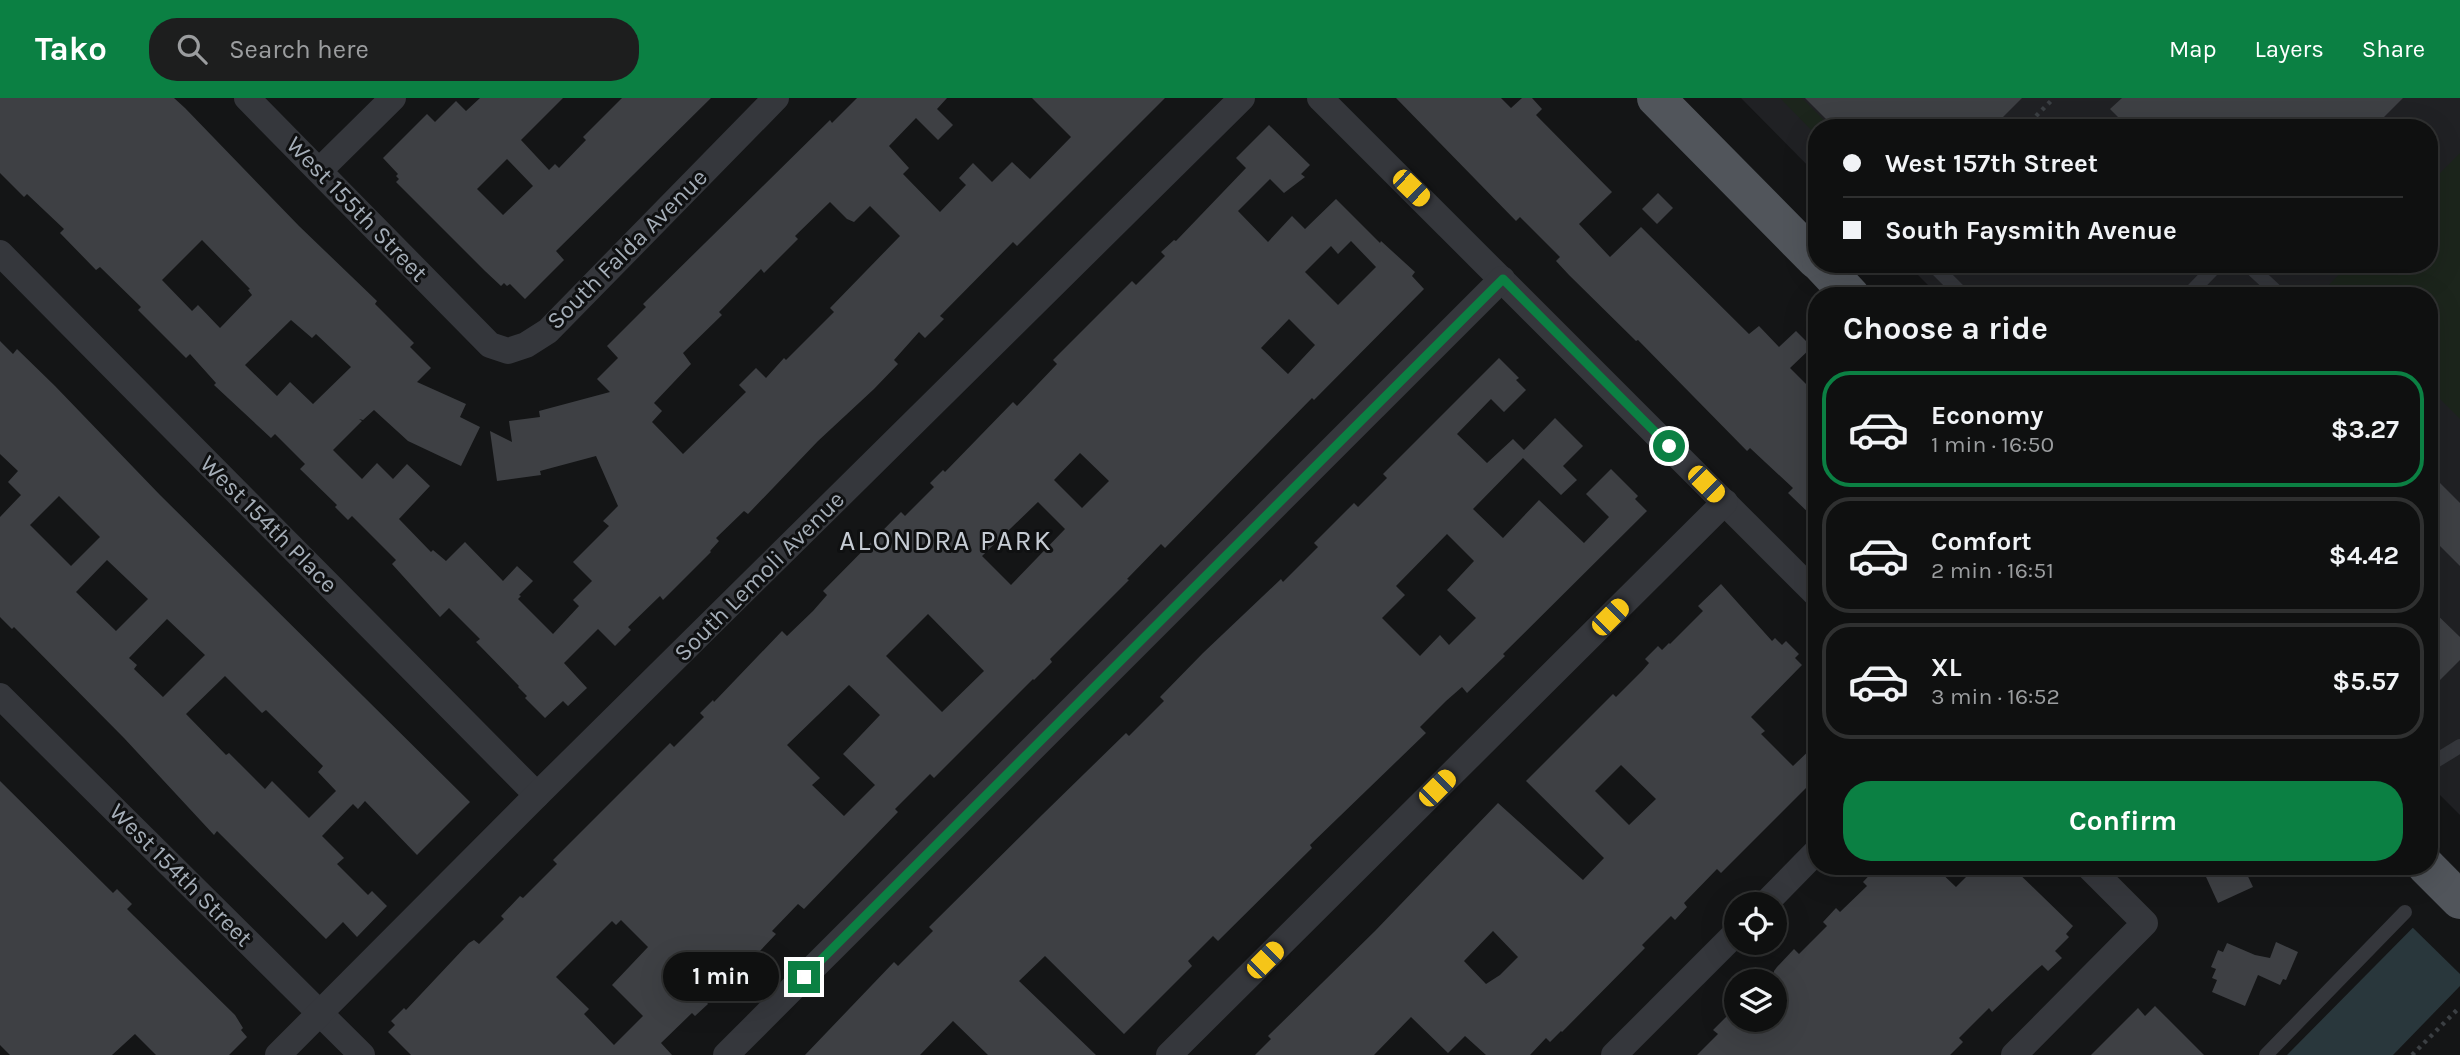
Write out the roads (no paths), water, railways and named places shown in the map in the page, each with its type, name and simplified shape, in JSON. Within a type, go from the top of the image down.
[{"type":"main road","points":[[1656,98],[1808,252]]},
{"type":"main road","points":[[1829,273],[1843,287]]},
{"type":"street","name":"West 155th Street","points":[[247,98],[466,321]]},
{"type":"street","points":[[320,170],[393,98]]},
{"type":"street","name":"South Falda Avenue","points":[[466,321],[490,345],[508,351],[526,345],[548,331],[776,98]]},
{"type":"street","name":"South Lemoli Avenue","points":[[278,1055],[1242,98]]},
{"type":"street","points":[[1320,98],[1808,586]]},
{"type":"street","name":"West 154th Place","points":[[0,253],[537,795]]},
{"type":"street","points":[[726,1055],[1503,279]]},
{"type":"street","points":[[1169,1055],[1725,502]]},
{"type":"street","name":"West 154th Street","points":[[0,696],[362,1055]]},
{"type":"street","points":[[1777,892],[1808,860]]},
{"type":"street","points":[[2014,1055],[2145,923],[2097,875]]},
{"type":"street","points":[[1614,1055],[1724,945]]},
{"type":"lane","points":[[1941,273],[1955,287]]},
{"type":"lane","points":[[2196,287],[2209,273]]},
{"type":"lane","points":[[2257,273],[2272,287]]},
{"type":"lane","points":[[2438,758],[2460,746]]},
{"type":"lane","points":[[2266,1055],[2391,930],[2405,912]]},
{"type":"district","name":"ALONDRA PARK","points":[[946,540]]}]
